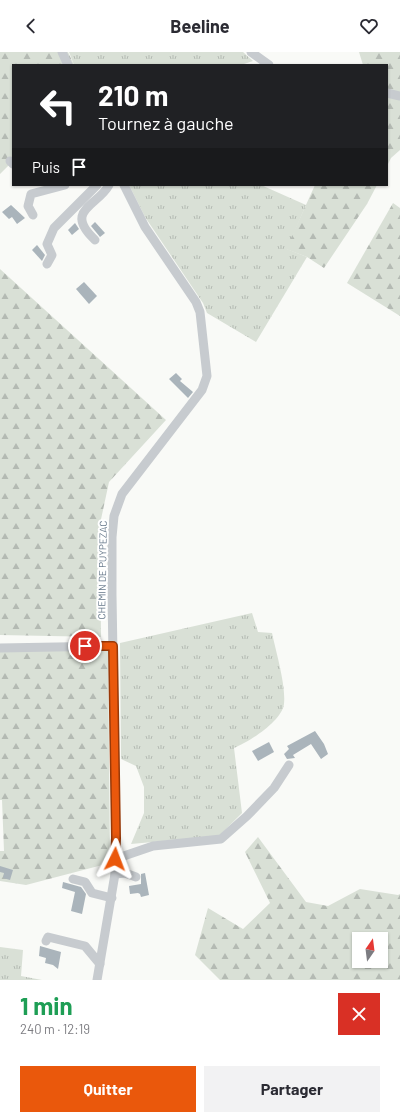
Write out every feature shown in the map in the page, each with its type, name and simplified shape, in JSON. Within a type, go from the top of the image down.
[{"type":"street","points":[[62,52],[68,64]]},
{"type":"street","points":[[251,52],[269,64]]},
{"type":"street","points":[[388,93],[400,96]]},
{"type":"street","points":[[33,215],[28,206],[30,194],[61,186]]},
{"type":"street","points":[[47,264],[52,255],[46,244],[54,228],[96,186]]},
{"type":"street","points":[[95,240],[85,228],[82,220],[83,214],[89,204],[104,194],[108,186]]},
{"type":"street","name":"CHEMIN DE PUYPEZAC","points":[[96,980],[112,898],[115,874],[116,838],[112,537],[114,516],[122,494],[202,390],[207,376],[200,312],[196,302],[145,227],[124,186]]},
{"type":"street","points":[[0,648],[113,646]]},
{"type":"street","points":[[115,859],[153,846],[221,839],[247,816],[274,788],[289,765]]},
{"type":"street","points":[[115,874],[125,873],[136,876]]},
{"type":"street","points":[[73,879],[85,882],[92,893],[112,898]]},
{"type":"street","points":[[46,941],[48,937],[86,946],[100,964]]},
{"type":"green space","points":[[0,52],[68,52],[74,64],[12,64],[12,162],[0,174]]},
{"type":"green space","points":[[69,52],[243,52],[253,61],[244,64],[74,64]]},
{"type":"green space","points":[[359,52],[400,52],[400,150],[391,158],[388,164],[388,64],[363,64]]},
{"type":"green space","points":[[130,186],[263,186],[306,205],[287,249],[307,257],[256,342],[207,313],[203,303],[145,217]]},
{"type":"green space","points":[[315,186],[376,186],[367,204],[324,268],[307,257],[286,249]]},
{"type":"green space","points":[[393,203],[400,208],[400,316],[347,283]]},
{"type":"green space","points":[[0,269],[166,420],[109,482],[100,524],[101,637],[0,635]]},
{"type":"green space","points":[[252,613],[258,632],[272,633],[284,688],[284,704],[282,711],[271,724],[256,736],[234,748],[242,813],[219,836],[131,844],[144,813],[144,787],[136,766],[121,759],[120,643]]},
{"type":"green space","points":[[0,645],[108,645],[110,863],[26,885],[0,881],[0,851],[4,851],[2,800],[0,800]]},
{"type":"green space","points":[[258,837],[306,902],[328,906],[360,889],[398,895],[400,894],[400,980],[220,980],[195,955],[208,908],[243,929],[270,903],[245,852]]},
{"type":"green space","points":[[0,947],[23,950],[21,976],[42,980],[0,980]]},
{"type":"building","points":[[11,205],[25,218],[17,224],[12,217],[9,219],[2,212]]},
{"type":"building","points":[[95,222],[105,233],[100,237],[91,226]]},
{"type":"building","points":[[75,223],[79,229],[72,235],[68,230]]},
{"type":"building","points":[[37,245],[45,255],[42,261],[32,250]]},
{"type":"building","points":[[84,282],[97,296],[89,304],[76,289]]},
{"type":"building","points":[[176,373],[182,379],[180,381],[193,392],[188,398],[169,379]]},
{"type":"building","points":[[315,731],[324,744],[328,754],[321,759],[311,744],[293,755],[295,758],[287,759],[284,754],[289,749],[287,746]]},
{"type":"building","points":[[269,742],[274,752],[258,761],[252,751]]},
{"type":"building","points":[[0,866],[13,870],[10,880],[3,878],[4,873],[0,872]]},
{"type":"building","points":[[145,873],[149,895],[141,897],[138,893],[130,894],[129,886],[141,884],[141,874]]},
{"type":"building","points":[[63,882],[81,887],[86,894],[82,914],[71,911],[75,892],[62,888]]},
{"type":"building","points":[[40,946],[61,952],[58,969],[53,965],[45,963],[46,958],[39,956]]},
{"type":"route","points":[[85,646],[113,646],[115,859]]}]
